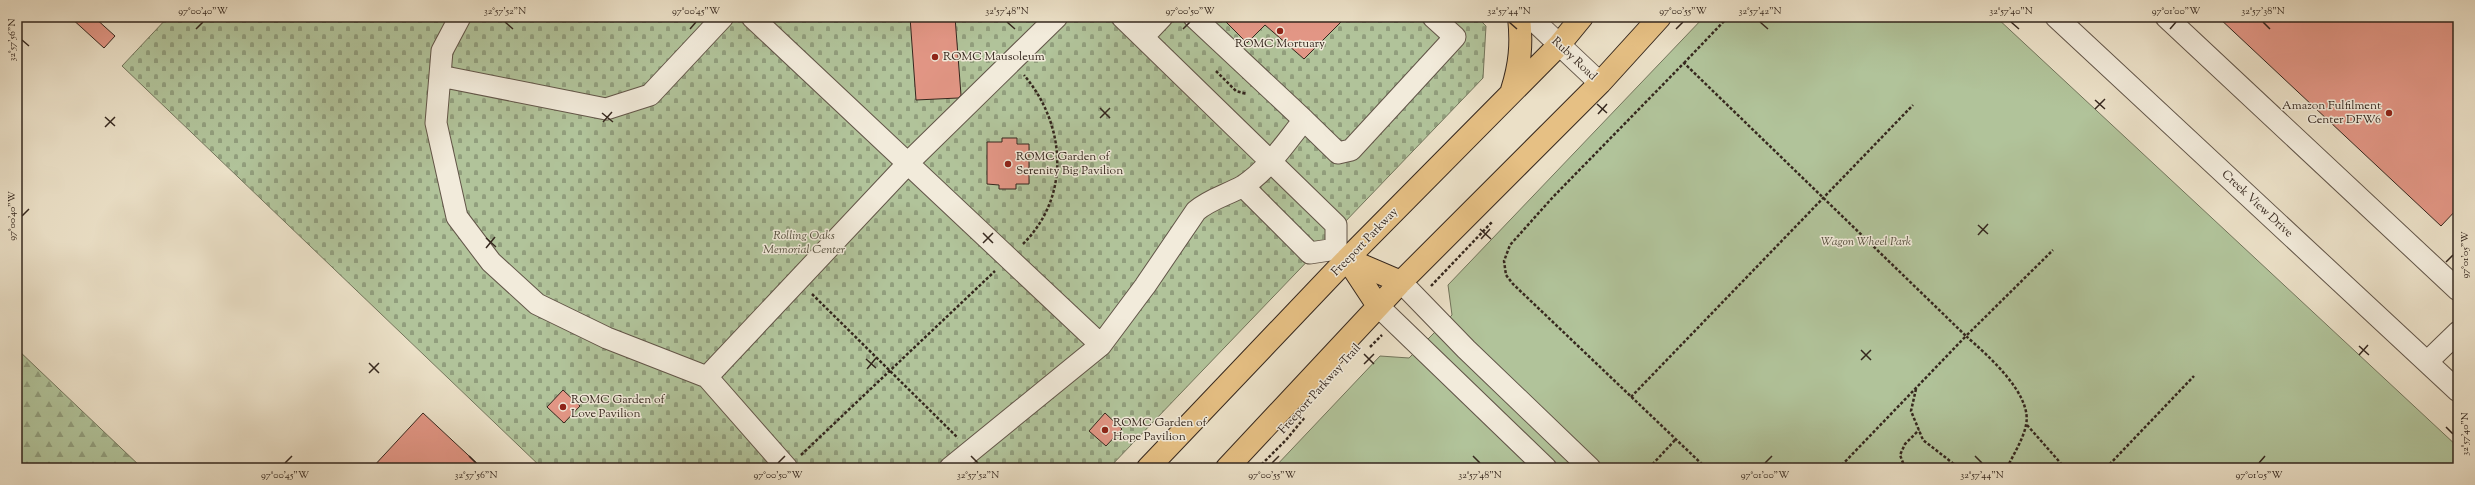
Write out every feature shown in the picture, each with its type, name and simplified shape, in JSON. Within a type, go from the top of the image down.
[{"type":"main road","points":[[1512,93],[1520,67],[1521,40],[1519,17]]},
{"type":"main road","name":"Freeport Parkway","points":[[1148,468],[1341,254],[1512,93],[1559,45],[1582,17]]},
{"type":"main road","points":[[1227,468],[1401,282],[1600,84],[1660,17]]},
{"type":"main road","points":[[1341,254],[1401,282]]},
{"type":"main road","points":[[1341,254],[1378,306]]},
{"type":"street","points":[[460,17],[442,50],[436,123],[457,217],[490,262],[537,304],[607,338],[707,377],[787,468]]},
{"type":"street","points":[[440,76],[606,109],[650,95],[723,17]]},
{"type":"street","points":[[752,17],[1101,345]]},
{"type":"street","points":[[707,377],[908,164],[1057,17]]},
{"type":"street","points":[[1122,17],[1336,225],[1341,254],[1310,253],[1243,186]]},
{"type":"street","points":[[1143,37],[1162,17]]},
{"type":"street","points":[[1194,17],[1338,153],[1351,150],[1455,37],[1433,17]]},
{"type":"street","name":"Ruby Road","points":[[1530,17],[1600,84]]},
{"type":"street","name":"Creek View Drive","points":[[2056,17],[2458,391]]},
{"type":"street","points":[[2166,17],[2458,290]]},
{"type":"street","points":[[950,468],[1101,345],[1145,286],[1196,211],[1205,204],[1243,186],[1271,161],[1304,120]]},
{"type":"street","points":[[1401,282],[1466,349],[1590,468]]},
{"type":"street","points":[[1378,306],[1546,468]]},
{"type":"street","points":[[2427,362],[2458,332]]},
{"type":"path","points":[[1706,468],[1513,284],[1506,275],[1504,261],[1510,245],[1553,197],[1728,17]]},
{"type":"path","points":[[1196,89],[1216,72],[1230,51]]},
{"type":"path","points":[[787,468],[1009,259],[1025,242],[1044,217],[1053,189],[1058,162],[1054,128],[1046,106],[1034,88],[1012,61]]},
{"type":"path","points":[[1684,63],[1823,199],[1997,365],[2012,385],[2024,405],[2027,425],[2065,468]]},
{"type":"path","points":[[1631,397],[1914,105]]},
{"type":"path","points":[[1839,468],[1966,336],[2053,250]]},
{"type":"path","points":[[798,281],[972,450]]},
{"type":"path","name":"Freeport Parkway Trail","points":[[1367,350],[1395,323]]},
{"type":"path","points":[[2106,468],[2194,376]]},
{"type":"path","points":[[1916,388],[1911,411],[1924,440],[1959,468]]},
{"type":"path","name":"Freeport Parkway Trail","points":[[1258,468],[1286,440],[1309,412]]},
{"type":"path","points":[[2007,468],[2027,425]]},
{"type":"path","points":[[1905,468],[1900,456],[1905,444],[1919,430]]},
{"type":"path","points":[[1649,468],[1676,440]]},
{"type":"green space","name":"Rolling Oaks Memorial Center","points":[[168,17],[1477,17],[1486,26],[1483,78],[1109,468],[542,468],[122,66]]},
{"type":"green space","name":"Wagon Wheel Park","points":[[1704,17],[1996,17],[2458,447],[2458,468],[1274,468],[1380,356],[1409,358],[1452,315],[1448,285]]},
{"type":"green space","points":[[17,349],[142,468],[17,468]]},
{"type":"building","points":[[70,17],[94,17],[115,36],[104,48]]},
{"type":"building","name":"ROMC Mausoleum","points":[[910,17],[955,17],[961,95],[958,98],[916,100]]},
{"type":"building","points":[[1221,17],[1346,17],[1304,59],[1265,25],[1247,43]]},
{"type":"building","name":"Amazon Fulfilment Center DFW6","points":[[2218,17],[2458,17],[2458,208],[2441,226]]},
{"type":"building","name":"ROMC Garden of Serenity Big Pavilion","points":[[1002,138],[1017,138],[1017,144],[1029,144],[1029,184],[1016,184],[1016,189],[999,189],[999,185],[987,184],[987,142],[1002,142]]},
{"type":"building","name":"ROMC Garden of Love Pavilion","points":[[563,390],[580,406],[564,423],[547,407]]},
{"type":"building","points":[[423,413],[482,468],[372,468]]},
{"type":"building","name":"ROMC Garden of Hope Pavilion","points":[[1105,413],[1122,429],[1106,446],[1089,431]]},
{"type":"place","name":"ROMC Mortuary","points":[[1280,31]]},
{"type":"place","name":"ROMC Mausoleum","points":[[935,57]]},
{"type":"place","name":"Amazon Fulfilment Center DFW6","points":[[2389,113]]},
{"type":"place","name":"ROMC Garden of Serenity Big Pavilion","points":[[1008,164]]},
{"type":"place","name":"ROMC Garden of Love Pavilion","points":[[563,407]]},
{"type":"place","name":"ROMC Garden of Hope Pavilion","points":[[1105,430]]}]
